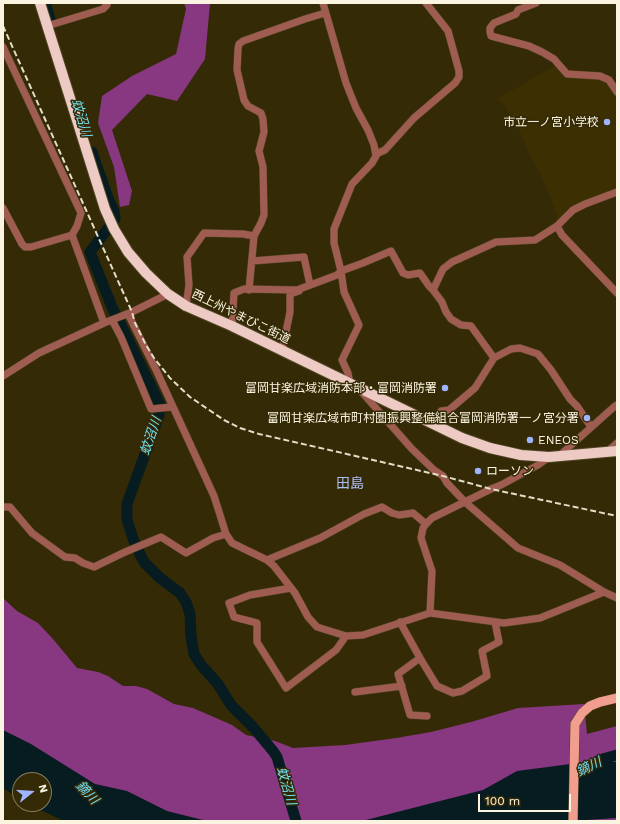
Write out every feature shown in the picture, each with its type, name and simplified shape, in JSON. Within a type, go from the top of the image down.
[{"type":"highway","name":"西上州やまびこ街道","points":[[40,3],[51,25],[105,209],[114,229],[128,252],[146,273],[168,294],[186,306],[232,326],[462,438],[490,448],[521,454],[554,456],[614,453]]},
{"type":"main road","points":[[573,821],[575,724],[582,713],[590,706],[617,698]]},
{"type":"street","points":[[51,25],[103,9],[107,3]]},
{"type":"street","points":[[324,3],[346,83],[374,144],[376,154],[372,163],[352,184],[334,229],[334,243],[341,271],[344,292],[359,325],[342,360],[354,386],[412,449],[434,470],[443,476],[447,483],[465,502],[518,548],[560,565],[604,592],[617,598]]},
{"type":"street","points":[[376,154],[385,150],[414,118],[459,78],[460,70],[448,31],[426,3]]},
{"type":"street","points":[[536,3],[517,7],[516,14],[492,25],[489,30],[492,36],[502,40],[529,46],[542,52],[554,59],[567,74],[600,76],[609,80],[617,92]]},
{"type":"street","points":[[249,290],[254,236],[264,215],[263,167],[259,151],[264,126],[261,113],[248,106],[244,100],[237,70],[236,58],[239,44],[305,19],[326,13]]},
{"type":"street","points":[[3,47],[81,213],[77,226],[72,235],[31,247],[25,247],[3,208]]},
{"type":"street","points":[[433,290],[443,269],[452,262],[496,242],[535,240],[557,226],[573,210],[617,192]]},
{"type":"street","points":[[557,226],[562,235],[617,293]]},
{"type":"street","points":[[186,306],[189,285],[187,257],[204,233],[243,234],[254,236]]},
{"type":"street","points":[[72,235],[104,323]]},
{"type":"street","points":[[232,326],[234,293],[244,289],[299,289],[337,275],[341,271],[391,251],[403,272],[408,275],[420,273],[442,302],[446,312],[452,319],[461,325],[471,326],[494,358]]},
{"type":"street","points":[[252,261],[304,257],[310,285]]},
{"type":"street","points":[[282,351],[290,312],[290,294],[298,292],[299,289]]},
{"type":"street","points":[[3,376],[40,353],[104,323],[128,314],[168,294]]},
{"type":"street","points":[[128,314],[157,372],[169,407],[214,496],[226,534],[232,543],[267,560],[274,566],[291,588],[308,617],[317,627],[346,636],[363,634],[430,613],[504,623],[540,618],[604,592]]},
{"type":"street","points":[[112,320],[121,337],[151,408],[169,407]]},
{"type":"street","points":[[433,424],[441,412],[448,410],[474,388],[494,358],[511,349],[520,348],[538,354],[591,426]]},
{"type":"street","points":[[430,613],[432,571],[421,538],[423,528],[426,524],[432,518],[501,485],[554,456],[617,405]]},
{"type":"street","points":[[614,453],[617,443]]},
{"type":"street","points":[[3,507],[10,507],[32,533],[65,557],[75,558],[94,567],[125,552],[162,537],[186,553],[213,538],[226,534]]},
{"type":"street","points":[[267,560],[320,538],[364,514],[382,507],[399,515],[413,513],[426,524]]},
{"type":"street","points":[[291,588],[250,595],[229,603],[234,617],[257,623],[258,642],[286,688],[336,650],[346,636]]},
{"type":"street","points":[[400,622],[438,686],[453,692],[462,691],[487,676],[482,651],[499,642],[495,622]]},
{"type":"street","points":[[420,658],[398,674],[410,715],[427,716]]},
{"type":"street","points":[[355,692],[402,686]]},
{"type":"shaded area","points":[[184,3],[210,3],[205,59],[177,101],[147,94],[112,130],[132,191],[129,205],[120,207],[114,167],[98,123],[102,96],[132,76],[176,54],[186,9]]},
{"type":"shaded area","points":[[556,65],[567,78],[600,79],[608,83],[617,97],[617,190],[558,220],[546,185],[529,153],[516,123],[503,103],[497,99]]},
{"type":"shaded area","points":[[3,598],[17,611],[38,623],[77,668],[98,672],[108,676],[123,686],[136,686],[147,689],[174,704],[193,708],[232,725],[246,735],[275,741],[293,748],[345,745],[431,732],[518,708],[584,704],[587,734],[617,726],[617,821],[145,821],[105,801],[52,783],[52,772],[20,772],[3,766]]},
{"type":"water","points":[[3,730],[31,744],[95,784],[127,791],[167,811],[207,821],[64,821],[45,812],[52,812],[52,772],[12,772],[12,794],[3,788]]},
{"type":"water","points":[[586,762],[617,762],[617,818],[572,821],[362,821],[483,790],[517,771]]},
{"type":"waterway","name":"蚊沼川","points":[[45,3],[51,22]]},
{"type":"waterway","name":"蚊沼川","points":[[92,152],[114,211],[115,219],[90,252],[112,307],[160,405],[159,415],[127,504],[127,520],[135,544],[144,562],[160,578],[180,593],[186,602],[190,614],[194,654],[201,665],[218,684],[231,705],[253,727],[277,757],[296,821]]},
{"type":"waterway","name":"鏑川","points":[[586,770],[599,760],[617,755]]},
{"type":"railway","points":[[3,26],[146,345],[170,378],[190,397],[224,420],[240,428],[259,434],[443,476],[491,489],[617,516]]},
{"type":"place","name":"市立一ノ宮小学校","points":[[607,122]]},
{"type":"place","name":"富岡甘楽広域消防本部・富岡消防署","points":[[445,388]]},
{"type":"place","name":"富岡甘楽広域市町村圏振興整備組合富岡消防署一ノ宮分署","points":[[587,418]]},
{"type":"place","name":"ENEOS","points":[[530,440]]},
{"type":"place","name":"ローソン","points":[[478,471]]},
{"type":"district","name":"田島","points":[[350,484]]}]
